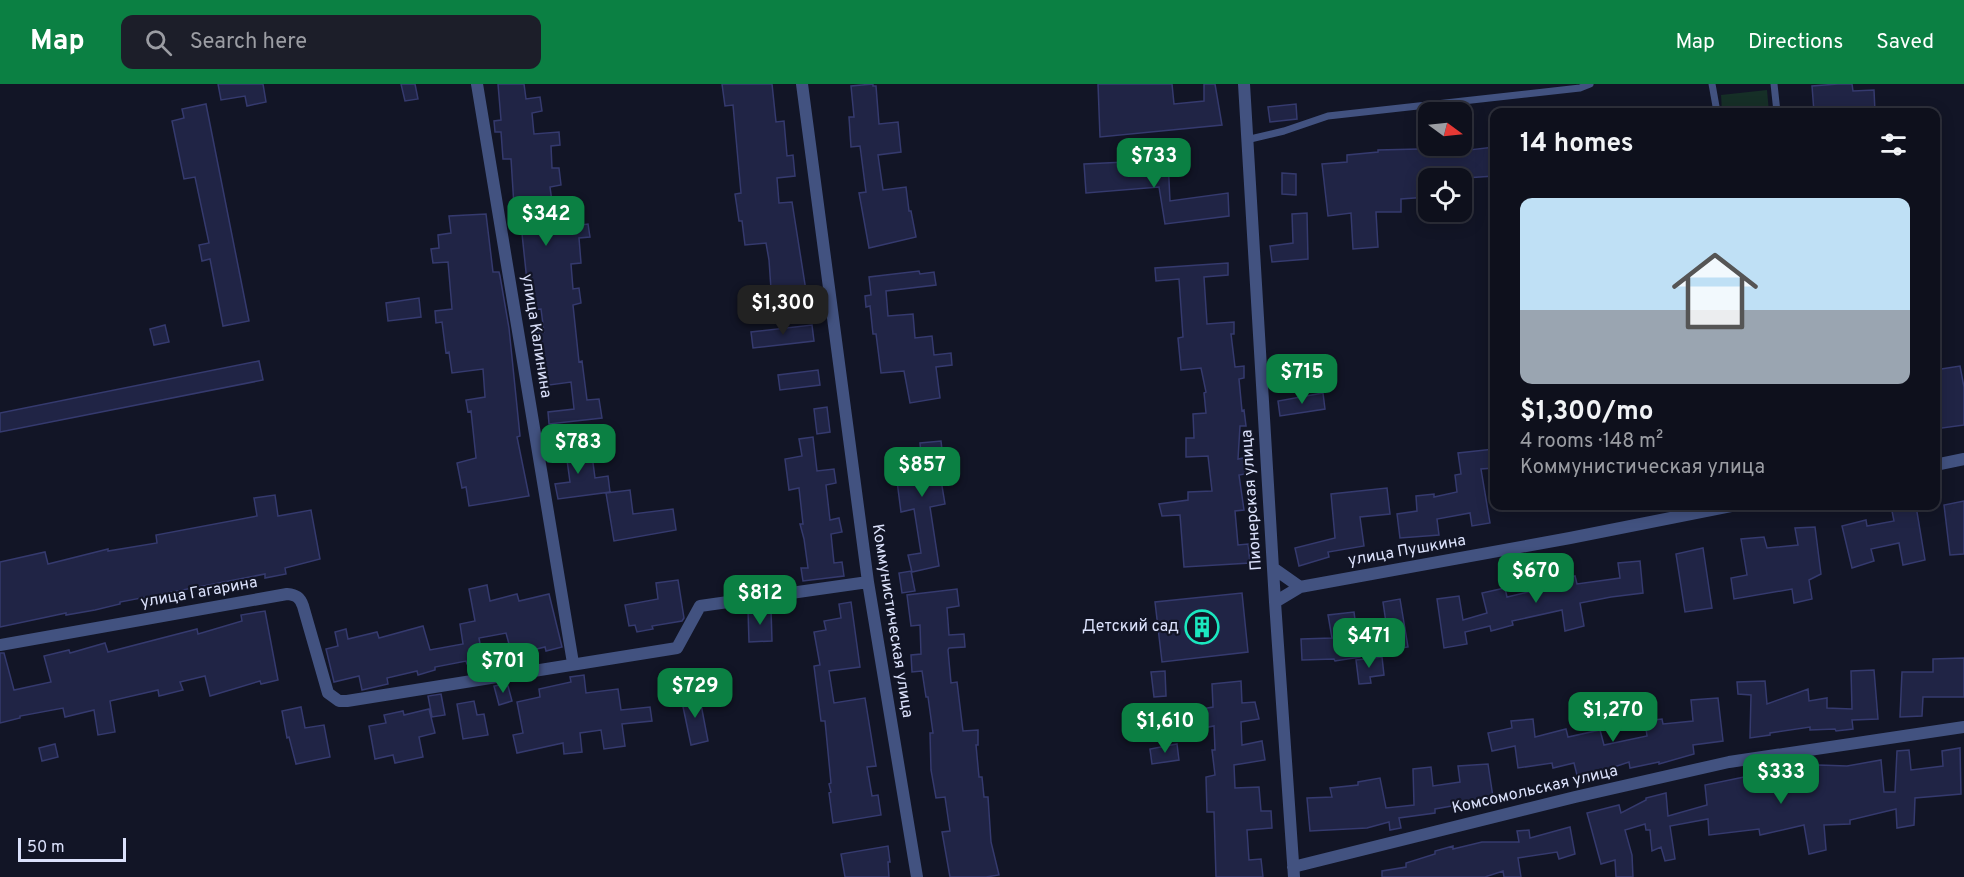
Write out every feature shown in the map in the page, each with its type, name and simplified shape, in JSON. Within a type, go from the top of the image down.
[{"type":"street","name":"улица Калинина","points":[[477,84],[573,663]]},
{"type":"street","name":"Коммунистическая улица","points":[[802,84],[868,582],[917,877]]},
{"type":"street","name":"Пионерская улица","points":[[1244,84],[1293,872]]},
{"type":"street","points":[[1940,464],[1964,459]]},
{"type":"street","name":"улица Пушкина","points":[[1275,602],[1300,587],[1711,510]]},
{"type":"street","points":[[1273,568],[1300,587]]},
{"type":"street","points":[[573,663],[677,648],[700,606],[868,582]]},
{"type":"street","name":"улица Гагарина","points":[[0,645],[287,594],[295,595],[301,600],[328,693],[339,701],[573,663]]},
{"type":"street","name":"Комсомольская улица","points":[[1293,872],[1564,799],[1729,762],[1964,727]]},
{"type":"lane","points":[[1246,140],[1284,131],[1328,116],[1580,88],[1590,84]]},
{"type":"lane","points":[[1712,84],[1716,108]]},
{"type":"lane","points":[[1774,84],[1777,108]]},
{"type":"green space","points":[[1767,90],[1769,108],[1722,108],[1721,95]]},
{"type":"building","points":[[218,84],[263,84],[266,102],[247,106],[245,96],[221,100]]},
{"type":"building","points":[[401,84],[415,84],[418,99],[405,101]]},
{"type":"building","points":[[498,84],[524,84],[526,99],[540,97],[542,111],[532,113],[534,134],[559,132],[560,145],[551,146],[552,168],[559,168],[561,185],[550,187],[553,209],[563,209],[565,227],[588,224],[590,237],[579,238],[581,263],[571,264],[573,289],[579,288],[581,303],[573,305],[579,362],[582,361],[587,400],[599,399],[602,418],[549,424],[548,412],[574,409],[571,382],[542,386],[540,372],[545,372],[541,346],[536,346],[535,333],[544,332],[541,309],[530,310],[519,205],[514,206],[511,159],[503,159],[501,132],[495,132],[494,121],[501,120]]},
{"type":"building","points":[[722,84],[772,84],[776,122],[784,121],[787,156],[793,155],[795,176],[777,178],[779,203],[792,202],[807,297],[749,301],[749,290],[771,289],[769,260],[766,243],[745,245],[735,194],[741,193],[733,105],[725,106]]},
{"type":"building","points":[[873,84],[876,86],[879,124],[898,122],[901,152],[878,155],[883,190],[906,187],[916,237],[869,248],[859,193],[866,192],[860,146],[851,147],[849,117],[854,117],[851,86]]},
{"type":"building","points":[[1098,84],[1172,84],[1174,104],[1204,101],[1204,84],[1215,84],[1222,125],[1100,137]]},
{"type":"building","points":[[1852,84],[1853,91],[1874,90],[1875,108],[1814,108],[1812,86]]},
{"type":"building","points":[[206,104],[249,321],[223,326],[210,259],[202,261],[199,245],[209,243],[195,177],[184,179],[172,121],[184,118],[182,109]]},
{"type":"building","points":[[1296,104],[1297,119],[1270,122],[1268,107]]},
{"type":"building","points":[[1490,147],[1490,176],[1472,178],[1472,168],[1418,168],[1418,198],[1401,199],[1401,212],[1376,212],[1378,247],[1353,249],[1351,213],[1328,216],[1322,164],[1347,162],[1347,155],[1378,152],[1378,150],[1418,149],[1418,156],[1472,156],[1472,150]]},
{"type":"building","points":[[1168,160],[1170,201],[1228,193],[1229,216],[1165,224],[1159,187],[1086,193],[1084,164]]},
{"type":"building","points":[[1282,173],[1296,174],[1296,195],[1282,194]]},
{"type":"building","points":[[1307,213],[1308,259],[1272,262],[1270,246],[1293,243],[1292,214]]},
{"type":"building","points":[[486,214],[493,272],[499,272],[509,328],[520,436],[517,437],[529,496],[469,506],[466,487],[462,488],[457,463],[476,458],[471,411],[468,412],[466,400],[485,397],[483,369],[452,373],[449,352],[446,353],[442,322],[436,323],[435,311],[452,309],[448,262],[433,263],[431,249],[439,248],[438,235],[451,233],[449,216]]},
{"type":"building","points":[[1228,263],[1228,275],[1204,277],[1207,324],[1234,322],[1234,334],[1231,334],[1235,367],[1244,366],[1244,378],[1239,379],[1246,426],[1240,426],[1238,459],[1249,457],[1250,473],[1239,475],[1244,510],[1235,511],[1238,545],[1248,544],[1250,563],[1184,567],[1180,515],[1162,516],[1159,504],[1188,500],[1188,492],[1212,491],[1208,456],[1186,457],[1186,438],[1194,438],[1193,414],[1206,413],[1204,393],[1206,392],[1201,368],[1181,370],[1178,338],[1183,337],[1179,279],[1156,281],[1155,268]]},
{"type":"building","points":[[919,271],[920,274],[934,272],[936,285],[886,291],[888,316],[913,314],[915,338],[932,336],[934,355],[951,353],[952,365],[936,367],[940,398],[910,403],[904,371],[881,373],[876,334],[873,334],[870,306],[866,307],[865,296],[871,295],[869,277]]},
{"type":"building","points":[[419,298],[421,317],[388,321],[386,303]]},
{"type":"building","points":[[165,325],[169,342],[154,345],[150,329]]},
{"type":"building","points":[[812,325],[814,341],[753,348],[751,332]]},
{"type":"building","points":[[259,361],[263,380],[0,432],[0,413]]},
{"type":"building","points":[[1960,366],[1964,387],[1964,425],[1940,428],[1940,369]]},
{"type":"building","points":[[818,370],[820,385],[780,390],[778,375]]},
{"type":"building","points":[[1323,393],[1325,409],[1280,416],[1278,401]]},
{"type":"building","points":[[827,407],[830,432],[817,434],[814,409]]},
{"type":"building","points":[[813,437],[817,471],[834,469],[836,483],[826,485],[830,520],[839,518],[842,532],[831,534],[834,563],[842,562],[844,576],[803,581],[801,568],[808,568],[800,524],[803,524],[799,488],[789,490],[785,459],[802,456],[799,439]]},
{"type":"building","points":[[941,441],[944,467],[939,468],[945,504],[930,507],[939,566],[912,572],[908,555],[921,553],[914,509],[901,512],[894,458],[921,455],[920,443]]},
{"type":"building","points":[[575,446],[577,457],[592,455],[595,478],[608,476],[610,492],[558,499],[555,484],[570,482],[567,460],[548,462],[546,450]]},
{"type":"building","points":[[1490,449],[1490,468],[1481,469],[1490,523],[1472,526],[1470,513],[1437,519],[1439,535],[1400,538],[1397,514],[1417,511],[1416,496],[1434,494],[1434,497],[1457,492],[1455,475],[1461,474],[1458,453]]},
{"type":"building","points":[[1387,488],[1390,514],[1360,517],[1364,546],[1328,552],[1329,557],[1299,566],[1295,548],[1335,538],[1331,494]]},
{"type":"building","points":[[630,490],[633,514],[673,509],[676,530],[614,541],[606,493]]},
{"type":"building","points":[[275,495],[278,516],[311,510],[320,559],[285,568],[286,574],[265,578],[265,574],[120,602],[120,604],[95,610],[66,615],[66,613],[0,627],[0,562],[45,552],[48,564],[108,549],[108,551],[157,543],[156,535],[257,516],[254,498]]},
{"type":"building","points":[[1964,501],[1964,554],[1950,555],[1944,505]]},
{"type":"building","points":[[1917,510],[1925,560],[1903,565],[1899,543],[1871,549],[1874,561],[1852,568],[1842,526],[1866,520],[1867,526],[1894,521],[1892,511]]},
{"type":"building","points":[[1815,527],[1821,574],[1809,580],[1812,599],[1794,603],[1792,589],[1734,599],[1731,578],[1747,575],[1741,539],[1764,537],[1767,548],[1798,545],[1795,528]]},
{"type":"building","points":[[1703,548],[1712,608],[1685,612],[1676,554]]},
{"type":"building","points":[[1640,561],[1643,593],[1580,603],[1584,626],[1565,631],[1562,610],[1512,621],[1513,625],[1491,631],[1490,626],[1465,632],[1467,644],[1444,648],[1437,599],[1459,596],[1463,620],[1487,613],[1482,593],[1505,588],[1507,597],[1553,586],[1552,581],[1575,576],[1577,584],[1620,578],[1618,563]]},
{"type":"building","points":[[911,571],[915,591],[902,593],[899,573]]},
{"type":"building","points":[[678,580],[684,618],[682,621],[652,626],[653,629],[637,632],[635,625],[629,626],[625,605],[658,599],[656,583]]},
{"type":"building","points":[[487,585],[490,601],[517,594],[519,601],[549,594],[562,647],[546,651],[545,647],[512,655],[506,633],[479,638],[483,661],[467,664],[466,661],[435,667],[435,670],[418,675],[417,671],[387,678],[388,684],[362,690],[359,676],[334,682],[326,649],[338,646],[335,632],[346,629],[348,639],[377,632],[379,638],[423,626],[430,650],[463,644],[460,624],[475,621],[469,589]]},
{"type":"building","points":[[957,589],[959,606],[947,608],[949,635],[964,634],[965,647],[948,650],[951,683],[957,682],[963,731],[978,730],[978,745],[976,745],[979,777],[982,777],[984,797],[988,797],[991,842],[999,875],[986,877],[950,877],[942,832],[950,831],[945,797],[936,798],[931,770],[930,733],[933,733],[928,697],[926,697],[922,671],[912,672],[911,655],[921,654],[920,625],[911,626],[907,595]]},
{"type":"building","name":"Детский сад","points":[[1242,593],[1248,652],[1162,662],[1155,602]]},
{"type":"building","points":[[1400,599],[1408,647],[1390,650],[1383,602]]},
{"type":"building","points":[[851,602],[860,667],[829,671],[834,703],[865,698],[876,766],[867,767],[872,796],[878,795],[881,815],[833,823],[825,721],[821,721],[814,666],[820,665],[814,632],[826,630],[824,621],[841,618],[839,604]]},
{"type":"building","points":[[771,609],[772,641],[749,642],[748,610]]},
{"type":"building","points":[[265,611],[278,680],[261,684],[260,681],[210,696],[205,676],[180,682],[183,690],[159,696],[158,690],[110,701],[115,732],[98,735],[94,710],[65,717],[63,708],[20,716],[20,718],[0,723],[0,653],[4,653],[14,690],[51,682],[44,656],[69,650],[70,653],[105,643],[108,652],[197,629],[198,634],[242,621],[241,615]]},
{"type":"building","points":[[1354,612],[1360,657],[1335,661],[1334,659],[1302,660],[1301,639],[1332,638],[1328,615]]},
{"type":"building","points":[[1382,657],[1384,675],[1370,677],[1371,683],[1359,684],[1356,660]]},
{"type":"building","points":[[1964,658],[1964,697],[1923,697],[1922,716],[1900,717],[1902,672],[1933,672],[1933,659]]},
{"type":"building","points":[[502,659],[504,668],[489,670],[487,661]]},
{"type":"building","points":[[1874,670],[1878,719],[1852,720],[1853,729],[1810,730],[1810,727],[1750,738],[1751,695],[1738,694],[1737,682],[1765,681],[1767,704],[1808,689],[1809,701],[1827,698],[1827,708],[1852,709],[1851,671]]},
{"type":"building","points":[[1165,671],[1166,696],[1154,697],[1151,672]]},
{"type":"building","points":[[584,675],[586,693],[618,689],[621,710],[650,707],[652,721],[622,724],[625,746],[604,749],[601,730],[580,733],[582,752],[564,754],[563,743],[517,753],[513,735],[523,733],[517,702],[540,697],[539,689],[571,682],[570,677]]},
{"type":"building","points":[[1241,681],[1242,703],[1255,702],[1259,719],[1241,722],[1242,745],[1262,741],[1265,760],[1234,765],[1235,788],[1259,787],[1261,811],[1271,811],[1272,828],[1247,830],[1249,860],[1261,859],[1263,877],[1216,877],[1214,812],[1207,812],[1206,777],[1215,775],[1212,750],[1215,750],[1214,726],[1203,728],[1201,709],[1213,707],[1212,684]]},
{"type":"building","points":[[506,684],[512,701],[499,705],[494,686]]},
{"type":"building","points":[[441,694],[445,715],[432,717],[428,696]]},
{"type":"building","points":[[699,694],[708,741],[691,745],[681,697]]},
{"type":"building","points":[[1718,698],[1723,741],[1693,745],[1694,754],[1659,764],[1659,762],[1630,768],[1629,762],[1578,779],[1574,763],[1553,768],[1552,763],[1518,768],[1515,746],[1492,751],[1488,733],[1512,728],[1511,721],[1533,719],[1535,737],[1566,729],[1568,737],[1600,730],[1604,745],[1647,736],[1645,721],[1662,719],[1663,724],[1693,721],[1691,700]]},
{"type":"building","points":[[474,701],[477,715],[484,714],[488,735],[463,739],[457,704]]},
{"type":"building","points":[[301,707],[305,728],[324,725],[330,757],[296,764],[289,737],[287,738],[282,711]]},
{"type":"building","points":[[429,709],[435,733],[419,737],[423,757],[395,763],[393,755],[375,759],[369,726],[386,723],[384,715],[403,711],[404,715]]},
{"type":"building","points":[[55,744],[58,757],[42,761],[39,748]]},
{"type":"building","points":[[1177,744],[1179,760],[1152,764],[1150,749]]},
{"type":"building","points":[[1960,748],[1961,794],[1915,798],[1914,825],[1897,828],[1896,809],[1850,820],[1850,824],[1824,825],[1826,850],[1809,854],[1804,825],[1760,835],[1759,829],[1709,835],[1708,819],[1670,826],[1675,859],[1665,861],[1661,847],[1652,851],[1650,830],[1646,830],[1645,824],[1625,830],[1632,855],[1633,877],[1616,877],[1615,860],[1601,864],[1587,813],[1619,805],[1621,813],[1646,798],[1666,793],[1668,816],[1707,805],[1705,785],[1744,777],[1773,776],[1772,769],[1790,767],[1790,773],[1819,765],[1847,766],[1881,760],[1884,792],[1895,792],[1897,751],[1909,750],[1911,770],[1943,766],[1942,751]]},
{"type":"building","points":[[1488,764],[1494,804],[1464,810],[1463,804],[1435,809],[1435,813],[1399,818],[1401,828],[1390,830],[1389,822],[1367,828],[1310,831],[1307,798],[1332,797],[1330,788],[1358,785],[1358,782],[1380,778],[1386,808],[1414,805],[1413,769],[1431,767],[1433,786],[1460,782],[1458,766]]},
{"type":"building","points":[[1570,827],[1575,854],[1559,859],[1557,852],[1518,858],[1521,877],[1504,877],[1503,871],[1485,877],[1382,877],[1382,871],[1406,867],[1406,863],[1453,846],[1453,849],[1482,842],[1519,842],[1517,831],[1529,830],[1530,838]]},
{"type":"building","points":[[888,846],[889,877],[845,877],[841,854]]},
{"type":"place","name":"Детский сад","points":[[1202,627]]}]
